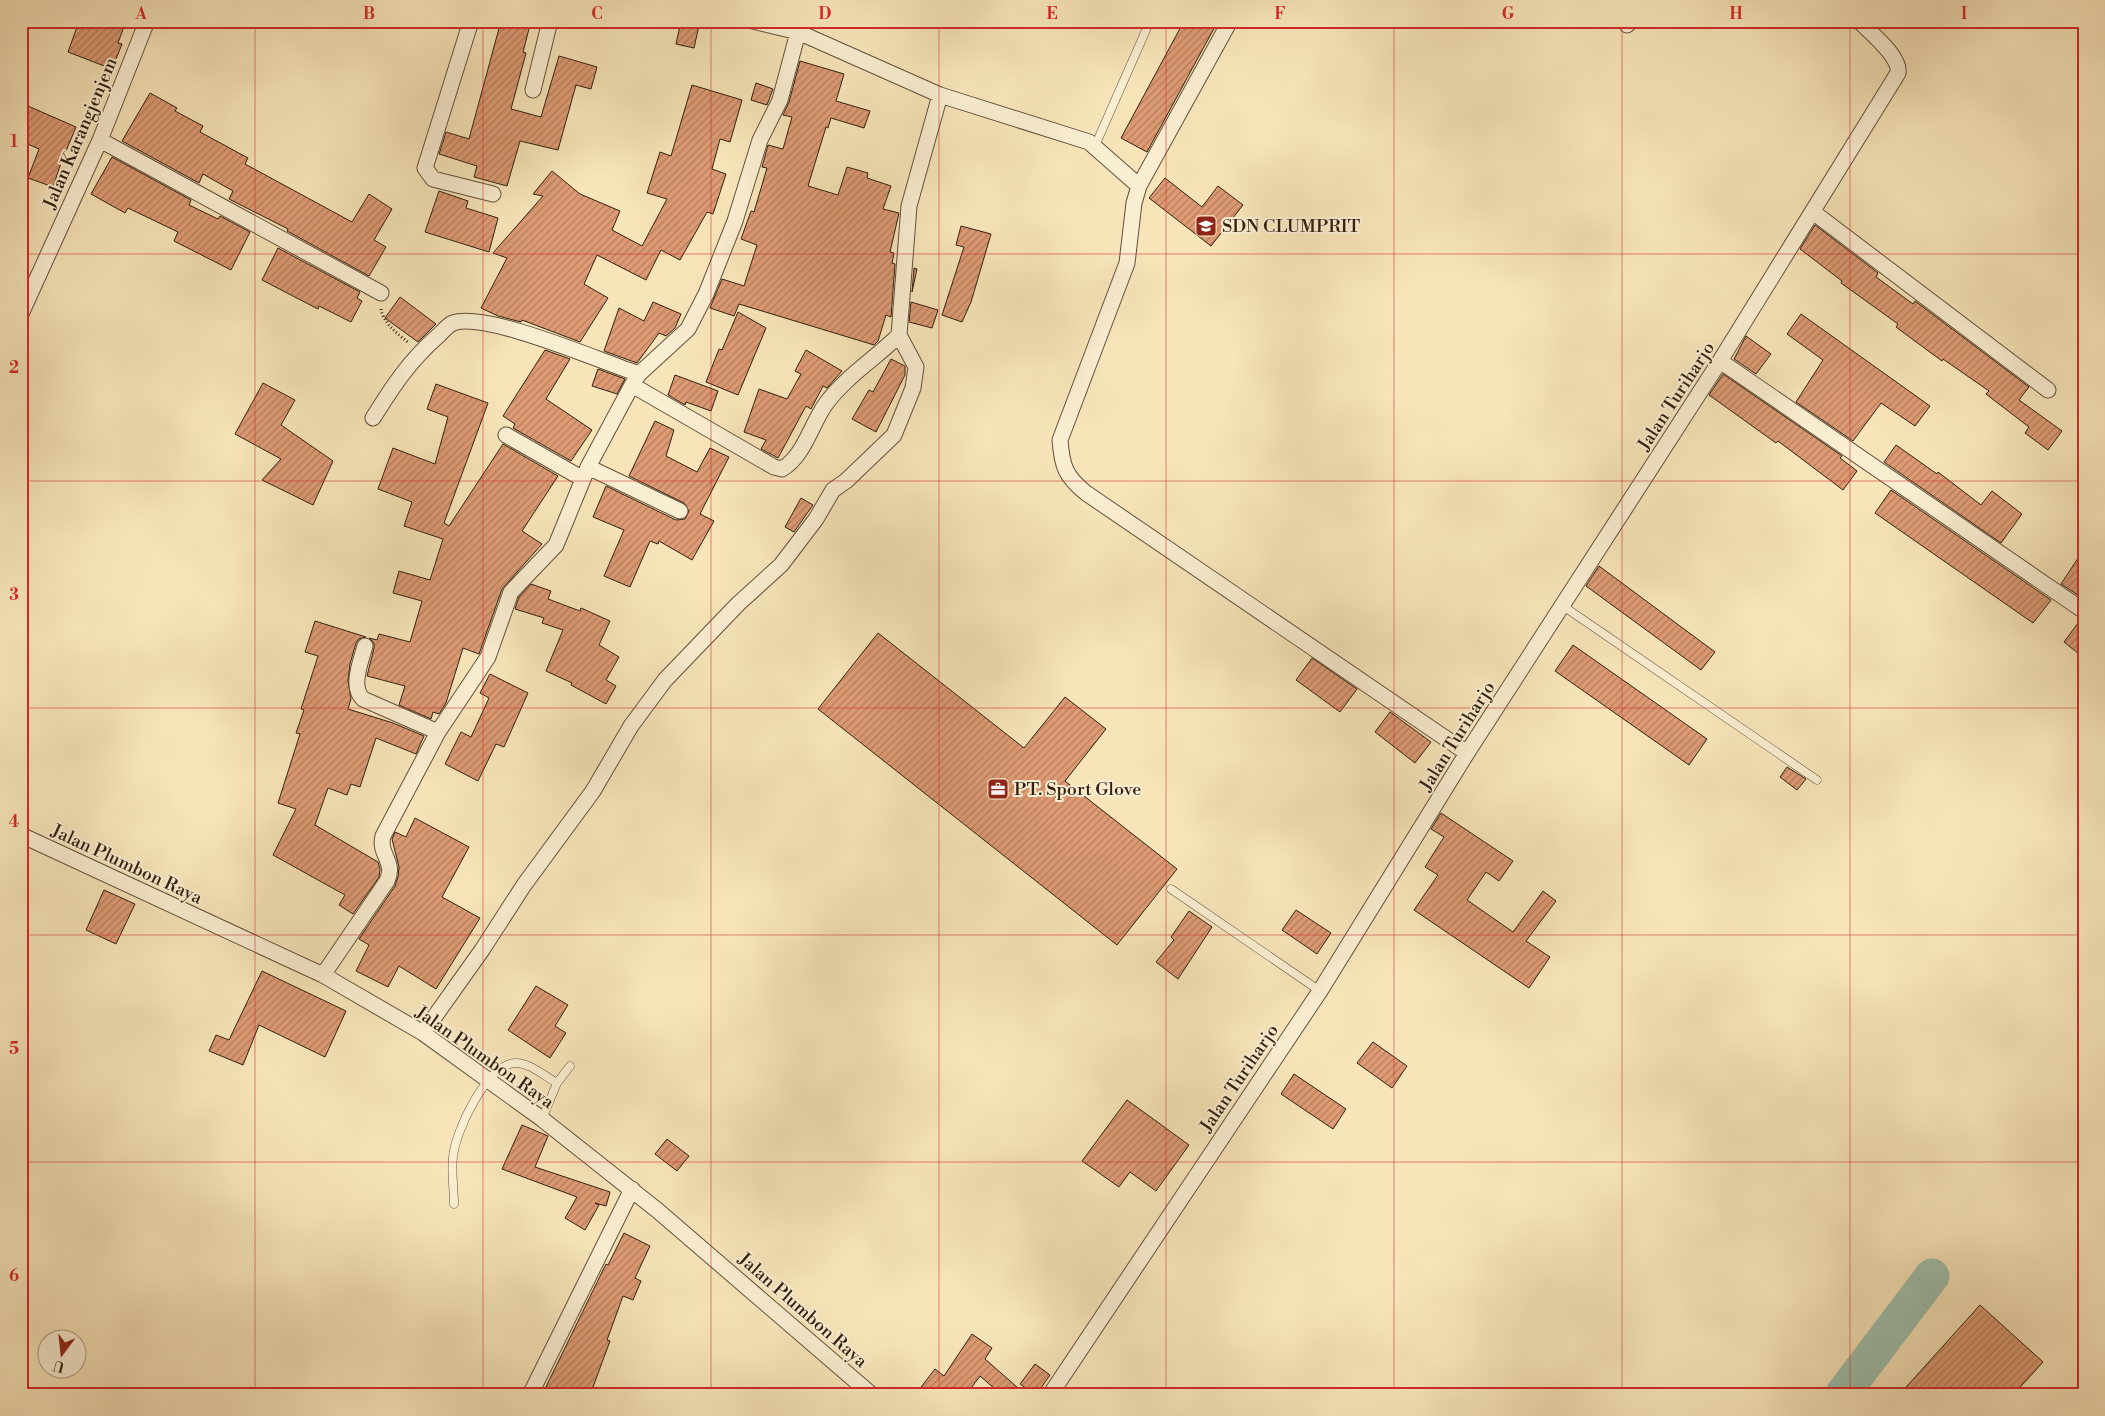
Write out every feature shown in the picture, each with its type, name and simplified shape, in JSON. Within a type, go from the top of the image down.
[{"type":"street","name":"Jalan Karangjenjem","points":[[21,314],[100,140],[147,21]]},
{"type":"street","points":[[471,21],[426,168],[433,179],[493,194]]},
{"type":"street","points":[[533,90],[550,21]]},
{"type":"street","points":[[753,21],[798,32],[940,95],[1089,142],[1139,186]]},
{"type":"street","points":[[1230,21],[1139,186],[1134,204],[1127,263],[1060,440],[1064,468],[1071,480],[1094,499],[1468,753]]},
{"type":"street","name":"Jalan Turiharjo","points":[[1050,1395],[1320,991],[1468,753],[1720,361],[1898,73],[1899,65],[1894,58],[1859,21]]},
{"type":"street","points":[[322,975],[391,873],[391,867],[382,847],[383,836],[438,732],[488,657],[511,592],[556,545],[586,473],[636,380],[688,328],[706,294],[735,221],[760,140],[780,100],[798,32]]},
{"type":"street","points":[[423,1033],[482,950],[524,885],[587,799],[631,726],[665,680],[738,604],[781,565],[816,519],[833,490],[846,481],[894,435],[913,388],[916,367],[899,335],[909,206],[940,95]]},
{"type":"street","points":[[100,140],[381,293]]},
{"type":"street","points":[[1812,212],[2048,390]]},
{"type":"street","points":[[373,418],[404,370],[420,351],[452,324],[480,321],[554,343],[636,380],[774,467],[782,468],[791,462],[825,405],[848,378],[899,335]]},
{"type":"street","points":[[1720,361],[2084,611]]},
{"type":"street","points":[[506,435],[586,473],[680,511]]},
{"type":"street","points":[[364,646],[357,681],[359,695],[363,699],[438,732]]},
{"type":"street","name":"Jalan Plumbon Raya","points":[[21,835],[322,975],[423,1033],[542,1118],[632,1189],[872,1395]]},
{"type":"street","points":[[530,1395],[632,1189]]},
{"type":"lane","points":[[1095,146],[1150,21]]},
{"type":"lane","points":[[1563,606],[1817,780]]},
{"type":"lane","points":[[1171,889],[1320,991]]},
{"type":"lane","points":[[454,1204],[453,1157],[458,1135],[467,1113],[489,1081],[502,1068],[515,1062],[524,1064],[557,1084]]},
{"type":"lane","points":[[542,1118],[557,1084],[570,1066]]},
{"type":"path","points":[[381,293],[382,314],[402,338],[420,351]]},
{"type":"building","points":[[85,21],[126,21],[118,43],[122,44],[112,69],[68,52],[77,27],[82,29]]},
{"type":"building","points":[[501,21],[531,21],[523,52],[526,53],[511,109],[541,117],[559,56],[597,67],[591,89],[576,85],[558,150],[520,141],[507,186],[474,177],[477,166],[439,154],[446,132],[469,139]]},
{"type":"building","points":[[681,21],[700,21],[694,48],[676,44]]},
{"type":"building","points":[[1184,21],[1218,21],[1147,152],[1121,138]]},
{"type":"building","points":[[800,61],[844,74],[836,101],[870,111],[864,128],[831,118],[828,128],[826,127],[808,186],[838,195],[847,167],[868,173],[867,178],[891,186],[883,209],[899,213],[890,252],[894,253],[892,263],[895,264],[891,317],[886,315],[878,341],[874,345],[739,304],[734,316],[710,308],[722,279],[744,286],[757,245],[741,239],[751,211],[754,212],[767,168],[762,167],[768,145],[783,149],[792,117],[783,115],[789,102]]},
{"type":"building","points":[[756,83],[773,89],[767,105],[751,100]]},
{"type":"building","points":[[692,85],[742,100],[730,142],[720,139],[712,169],[726,174],[713,214],[707,212],[680,260],[661,250],[646,280],[597,255],[584,284],[608,298],[580,342],[522,320],[521,322],[498,316],[481,308],[507,258],[493,253],[543,196],[533,194],[552,171],[580,194],[620,211],[612,230],[642,246],[667,199],[647,193],[660,152],[671,156]]},
{"type":"building","points":[[150,93],[177,108],[175,111],[203,126],[200,132],[248,158],[245,164],[352,222],[369,194],[392,209],[374,240],[386,247],[369,276],[287,231],[288,229],[229,199],[233,191],[203,174],[199,183],[122,141]]},
{"type":"building","points":[[28,106],[76,127],[53,187],[28,178],[39,149],[21,141],[21,122]]},
{"type":"building","points":[[112,157],[191,200],[189,205],[218,219],[220,216],[250,232],[231,270],[174,241],[178,232],[128,208],[125,213],[91,194]]},
{"type":"building","name":"SDN CLUMPRIT","points":[[1165,178],[1202,207],[1218,186],[1243,205],[1211,246],[1149,198]]},
{"type":"building","points":[[439,191],[468,201],[466,208],[498,218],[489,252],[425,232]]},
{"type":"building","points":[[1815,225],[1878,273],[1876,277],[1913,304],[1915,301],[2029,387],[2019,400],[2062,431],[2048,450],[2025,433],[2029,427],[1986,394],[1989,391],[1943,359],[1942,361],[1896,327],[1898,324],[1841,283],[1842,281],[1800,249]]},
{"type":"building","points":[[961,226],[991,234],[971,302],[962,322],[942,315],[964,247],[956,245]]},
{"type":"building","points":[[278,248],[360,292],[357,298],[362,301],[351,322],[319,306],[318,309],[262,280]]},
{"type":"building","points":[[914,268],[917,269],[912,292]]},
{"type":"building","points":[[400,297],[436,324],[418,342],[385,318]]},
{"type":"building","points":[[653,302],[681,314],[675,328],[666,336],[659,333],[637,363],[604,351],[619,308],[644,321]]},
{"type":"building","points":[[911,302],[938,310],[932,328],[909,322]]},
{"type":"building","points":[[738,312],[766,328],[738,395],[706,382],[719,349],[722,350]]},
{"type":"building","points":[[1801,314],[1930,406],[1915,426],[1881,403],[1853,441],[1796,402],[1823,360],[1787,334]]},
{"type":"building","points":[[1746,336],[1771,354],[1756,374],[1734,359]]},
{"type":"building","points":[[545,350],[570,359],[546,399],[592,430],[571,461],[513,428],[515,424],[503,416]]},
{"type":"building","points":[[806,350],[842,371],[827,388],[823,386],[811,409],[806,406],[778,458],[761,449],[766,440],[744,432],[759,389],[787,399],[801,374],[795,371]]},
{"type":"building","points":[[891,359],[905,366],[905,375],[876,432],[852,419],[869,390],[873,392]]},
{"type":"building","points":[[598,369],[625,379],[617,394],[592,386]]},
{"type":"building","points":[[1723,374],[1842,456],[1840,458],[1857,471],[1843,490],[1778,441],[1776,443],[1709,395]]},
{"type":"building","points":[[675,375],[718,391],[711,411],[686,402],[685,405],[668,395]]},
{"type":"building","points":[[263,383],[295,400],[281,425],[333,461],[313,505],[262,480],[281,459],[235,434]]},
{"type":"building","points":[[436,384],[488,403],[444,523],[449,526],[503,444],[558,476],[522,531],[542,544],[502,589],[479,654],[463,648],[446,703],[439,714],[433,712],[431,719],[399,705],[405,686],[367,676],[374,648],[374,643],[369,638],[377,640],[379,634],[410,642],[422,601],[393,593],[399,571],[430,580],[443,539],[404,526],[412,502],[378,489],[393,448],[435,464],[448,417],[427,409]]},
{"type":"building","points":[[655,421],[674,430],[666,456],[697,472],[710,448],[729,457],[700,514],[714,521],[692,560],[659,541],[658,544],[650,541],[630,587],[604,576],[624,530],[593,517],[606,486],[676,520],[685,519],[689,511],[684,503],[629,476]]},
{"type":"building","points":[[1896,445],[1937,474],[1938,472],[1981,505],[1992,491],[2022,514],[2001,543],[1884,462]]},
{"type":"building","points":[[1891,490],[2051,600],[2033,623],[1875,513]]},
{"type":"building","points":[[801,498],[813,505],[794,532],[785,527]]},
{"type":"building","points":[[2084,549],[2084,599],[2061,584]]},
{"type":"building","points":[[1599,566],[1715,652],[1701,670],[1586,586]]},
{"type":"building","points":[[531,584],[551,591],[548,599],[580,611],[581,608],[610,621],[599,645],[619,657],[606,680],[616,686],[606,704],[571,685],[572,683],[546,671],[563,630],[542,623],[544,618],[515,609],[519,597]]},
{"type":"building","points":[[2081,619],[2084,620],[2084,658],[2064,642]]},
{"type":"building","points":[[315,621],[366,637],[359,639],[356,643],[350,664],[348,681],[351,699],[348,709],[393,723],[424,736],[416,754],[376,738],[360,787],[351,784],[347,795],[328,788],[315,825],[378,862],[380,869],[379,877],[353,914],[339,905],[345,895],[273,855],[296,809],[278,803],[300,734],[296,733],[304,710],[301,709],[318,656],[305,652]]},
{"type":"building","name":"PT. Sport Glove","points":[[878,633],[1024,748],[1065,697],[1106,729],[1065,781],[1177,869],[1117,945],[818,709]]},
{"type":"building","points":[[1573,645],[1707,739],[1689,765],[1555,671]]},
{"type":"building","points":[[1312,658],[1357,689],[1340,712],[1296,680]]},
{"type":"building","points":[[490,674],[528,693],[504,747],[496,744],[478,781],[445,764],[461,732],[471,737],[489,698],[480,693]]},
{"type":"building","points":[[1390,712],[1431,742],[1415,763],[1375,732]]},
{"type":"building","points":[[1787,767],[1806,779],[1797,790],[1780,777]]},
{"type":"building","points":[[1441,813],[1513,861],[1499,881],[1486,872],[1467,900],[1513,932],[1543,891],[1556,901],[1526,941],[1550,957],[1529,988],[1414,910],[1438,875],[1425,867],[1444,837],[1431,829]]},
{"type":"building","points":[[415,818],[469,847],[442,897],[480,918],[436,989],[399,966],[388,987],[356,971],[369,945],[359,939],[395,886],[398,877],[399,867],[392,839],[395,832],[406,837]]},
{"type":"building","points":[[104,890],[135,904],[116,944],[86,930]]},
{"type":"building","points":[[1296,910],[1331,933],[1317,954],[1282,930]]},
{"type":"building","points":[[1189,911],[1212,927],[1178,979],[1156,962],[1174,940],[1171,937]]},
{"type":"building","points":[[262,971],[346,1011],[325,1057],[259,1025],[243,1065],[209,1051],[216,1035],[229,1040]]},
{"type":"building","points":[[536,986],[568,1005],[555,1026],[566,1033],[550,1058],[508,1030]]},
{"type":"building","points":[[1373,1042],[1407,1066],[1392,1088],[1357,1063]]},
{"type":"building","points":[[1294,1074],[1346,1109],[1333,1129],[1281,1094]]},
{"type":"building","points":[[1127,1100],[1189,1145],[1156,1191],[1130,1172],[1119,1187],[1082,1161]]},
{"type":"building","points":[[522,1125],[548,1136],[535,1167],[610,1192],[606,1206],[595,1203],[599,1205],[585,1230],[565,1218],[577,1197],[502,1169]]},
{"type":"building","points":[[667,1139],[689,1156],[677,1171],[655,1154]]},
{"type":"building","points":[[624,1233],[650,1246],[635,1278],[641,1281],[633,1300],[623,1296],[607,1340],[610,1341],[590,1395],[542,1395],[606,1264],[608,1265]]},
{"type":"building","points":[[1980,1305],[2043,1362],[2013,1395],[1899,1395]]},
{"type":"building","points":[[972,1334],[992,1348],[985,1359],[1026,1395],[1002,1395],[980,1376],[966,1395],[915,1395],[935,1369],[944,1376]]},
{"type":"building","points":[[1035,1364],[1050,1375],[1036,1395],[1020,1384]]},
{"type":"waterway","points":[[1842,1395],[1932,1276]]},
{"type":"place","name":"SDN CLUMPRIT","points":[[1206,226]]},
{"type":"place","name":"PT. Sport Glove","points":[[998,789]]}]
